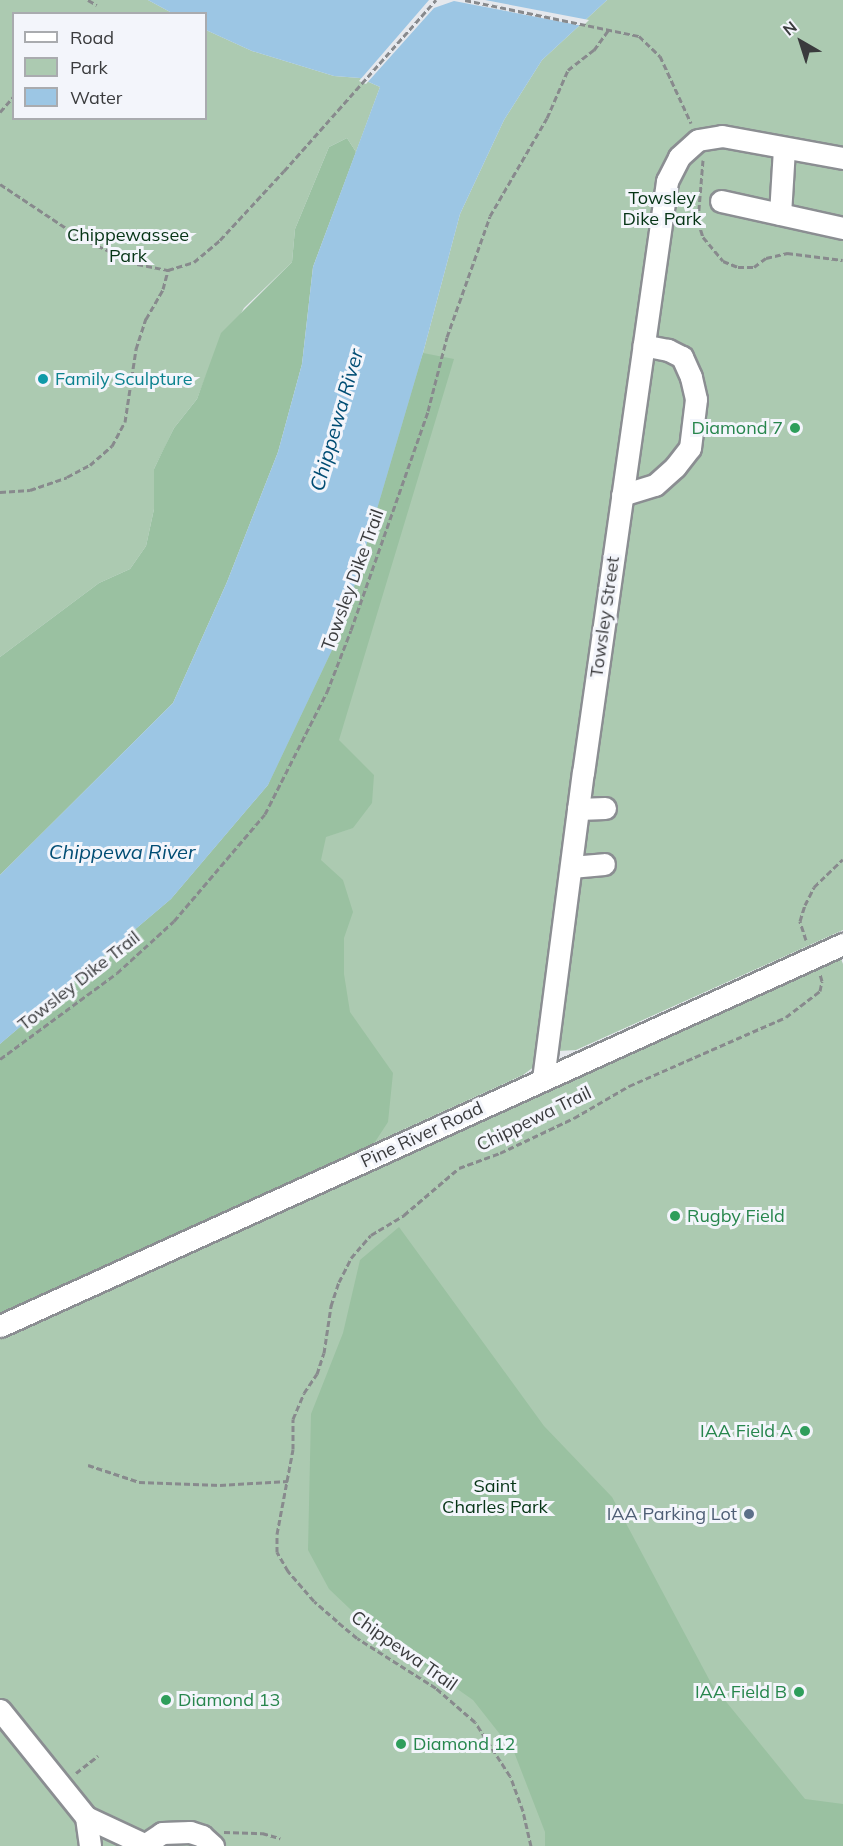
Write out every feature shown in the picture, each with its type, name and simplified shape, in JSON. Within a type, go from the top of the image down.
[{"type":"street","points":[[698,140],[722,136],[843,158]]},
{"type":"street","name":"Towsley Street","points":[[543,1079],[578,809],[667,181],[679,158],[698,140]]},
{"type":"street","points":[[780,214],[784,148]]},
{"type":"street","points":[[721,201],[843,228]]},
{"type":"street","points":[[622,495],[655,485],[675,467],[690,448],[696,399],[691,377],[682,357],[668,350],[644,345]]},
{"type":"street","points":[[578,809],[605,808]]},
{"type":"street","points":[[571,867],[604,864]]},
{"type":"street","name":"Pine River Road","points":[[0,1326],[843,944]]},
{"type":"street","points":[[0,1710],[86,1817],[146,1845],[162,1833],[190,1832],[218,1839]]},
{"type":"street","points":[[86,1817],[90,1846]]},
{"type":"path","points":[[88,0],[98,5]]},
{"type":"path","points":[[0,184],[81,238],[137,264],[168,270],[194,262],[212,247],[284,171],[436,0]]},
{"type":"path","points":[[465,0],[639,36],[660,56],[702,147],[703,167],[698,221],[703,237],[723,261],[738,267],[754,267],[766,258],[787,253],[843,260]]},
{"type":"path","name":"Towsley Dike Trail","points":[[0,1059],[117,973],[174,921],[265,814],[327,692],[351,630],[428,411],[447,337],[490,216],[547,118],[568,70],[594,50],[609,29]]},
{"type":"path","points":[[0,112],[12,98]]},
{"type":"path","points":[[0,492],[30,490],[67,477],[90,465],[112,446],[125,422],[139,339],[146,319],[163,289],[168,270]]},
{"type":"path","name":"Chippewa Trail","points":[[531,1846],[524,1811],[510,1776],[475,1722],[436,1688],[357,1638],[314,1601],[288,1571],[277,1552],[277,1534],[293,1449],[293,1419],[304,1393],[317,1374],[324,1353],[331,1306],[339,1282],[361,1244],[404,1215],[459,1168],[501,1153],[574,1118],[629,1086],[786,1017],[820,991],[822,981],[800,921],[814,887],[843,859]]},
{"type":"path","points":[[88,1465],[139,1482],[220,1485],[288,1481]]},
{"type":"path","points":[[61,1786],[98,1755]]},
{"type":"path","points":[[218,1839],[262,1833],[280,1838]]},
{"type":"green space","name":"Chippewassee Park","points":[[0,0],[148,0],[170,12],[12,12],[12,120],[207,120],[207,30],[252,51],[334,76],[360,78],[380,87],[356,152],[347,138],[329,147],[295,229],[292,262],[244,308],[206,376],[197,399],[174,428],[154,469],[154,509],[146,546],[130,569],[99,583],[0,657]]},
{"type":"green space","name":"Towsley Dike Park","points":[[607,0],[843,0],[843,930],[576,1050],[540,1052],[535,1066],[523,1075],[0,1313],[0,1044],[171,899],[268,785],[423,353],[460,214],[504,120],[542,60]]},
{"type":"green space","points":[[347,138],[356,152],[313,267],[302,364],[278,452],[227,582],[173,703],[0,875],[0,657],[99,583],[130,569],[146,546],[154,509],[154,469],[164,448],[174,428],[197,399],[221,333],[292,262],[295,229],[329,147]]},
{"type":"green space","points":[[423,353],[454,359],[339,740],[374,775],[372,803],[353,828],[326,837],[321,860],[343,880],[353,912],[344,938],[344,974],[350,1012],[393,1073],[388,1122],[373,1145],[0,1313],[0,1044],[171,899],[268,785],[341,631]]},
{"type":"green space","name":"Saint Charles Park","points":[[841,959],[843,964],[843,1846],[0,1846],[0,1339]]},
{"type":"green space","points":[[399,1227],[544,1426],[612,1497],[711,1683],[805,1799],[843,1804],[843,1846],[545,1846],[545,1832],[514,1752],[473,1700],[369,1627],[329,1589],[308,1550],[311,1414],[343,1333],[360,1260]]},
{"type":"water","name":"Chippewa River","points":[[148,0],[607,0],[542,60],[504,120],[460,214],[423,353],[341,631],[268,785],[171,899],[0,1044],[0,875],[173,703],[227,582],[278,452],[302,364],[313,267],[380,87],[360,78],[334,76],[252,51],[207,30],[207,12],[170,12]]},
{"type":"pier","points":[[429,0],[485,0],[589,20],[583,26],[454,1],[434,8],[366,84],[359,81]]},
{"type":"place","name":"Family Sculpture","points":[[43,379]]},
{"type":"place","name":"Diamond 7","points":[[795,428]]},
{"type":"place","name":"Rugby Field","points":[[675,1216]]},
{"type":"place","name":"IAA Field A","points":[[805,1431]]},
{"type":"place","name":"IAA Parking Lot","points":[[749,1514]]},
{"type":"place","name":"IAA Field B","points":[[799,1692]]},
{"type":"place","name":"Diamond 13","points":[[166,1700]]},
{"type":"place","name":"Diamond 12","points":[[401,1744]]}]
